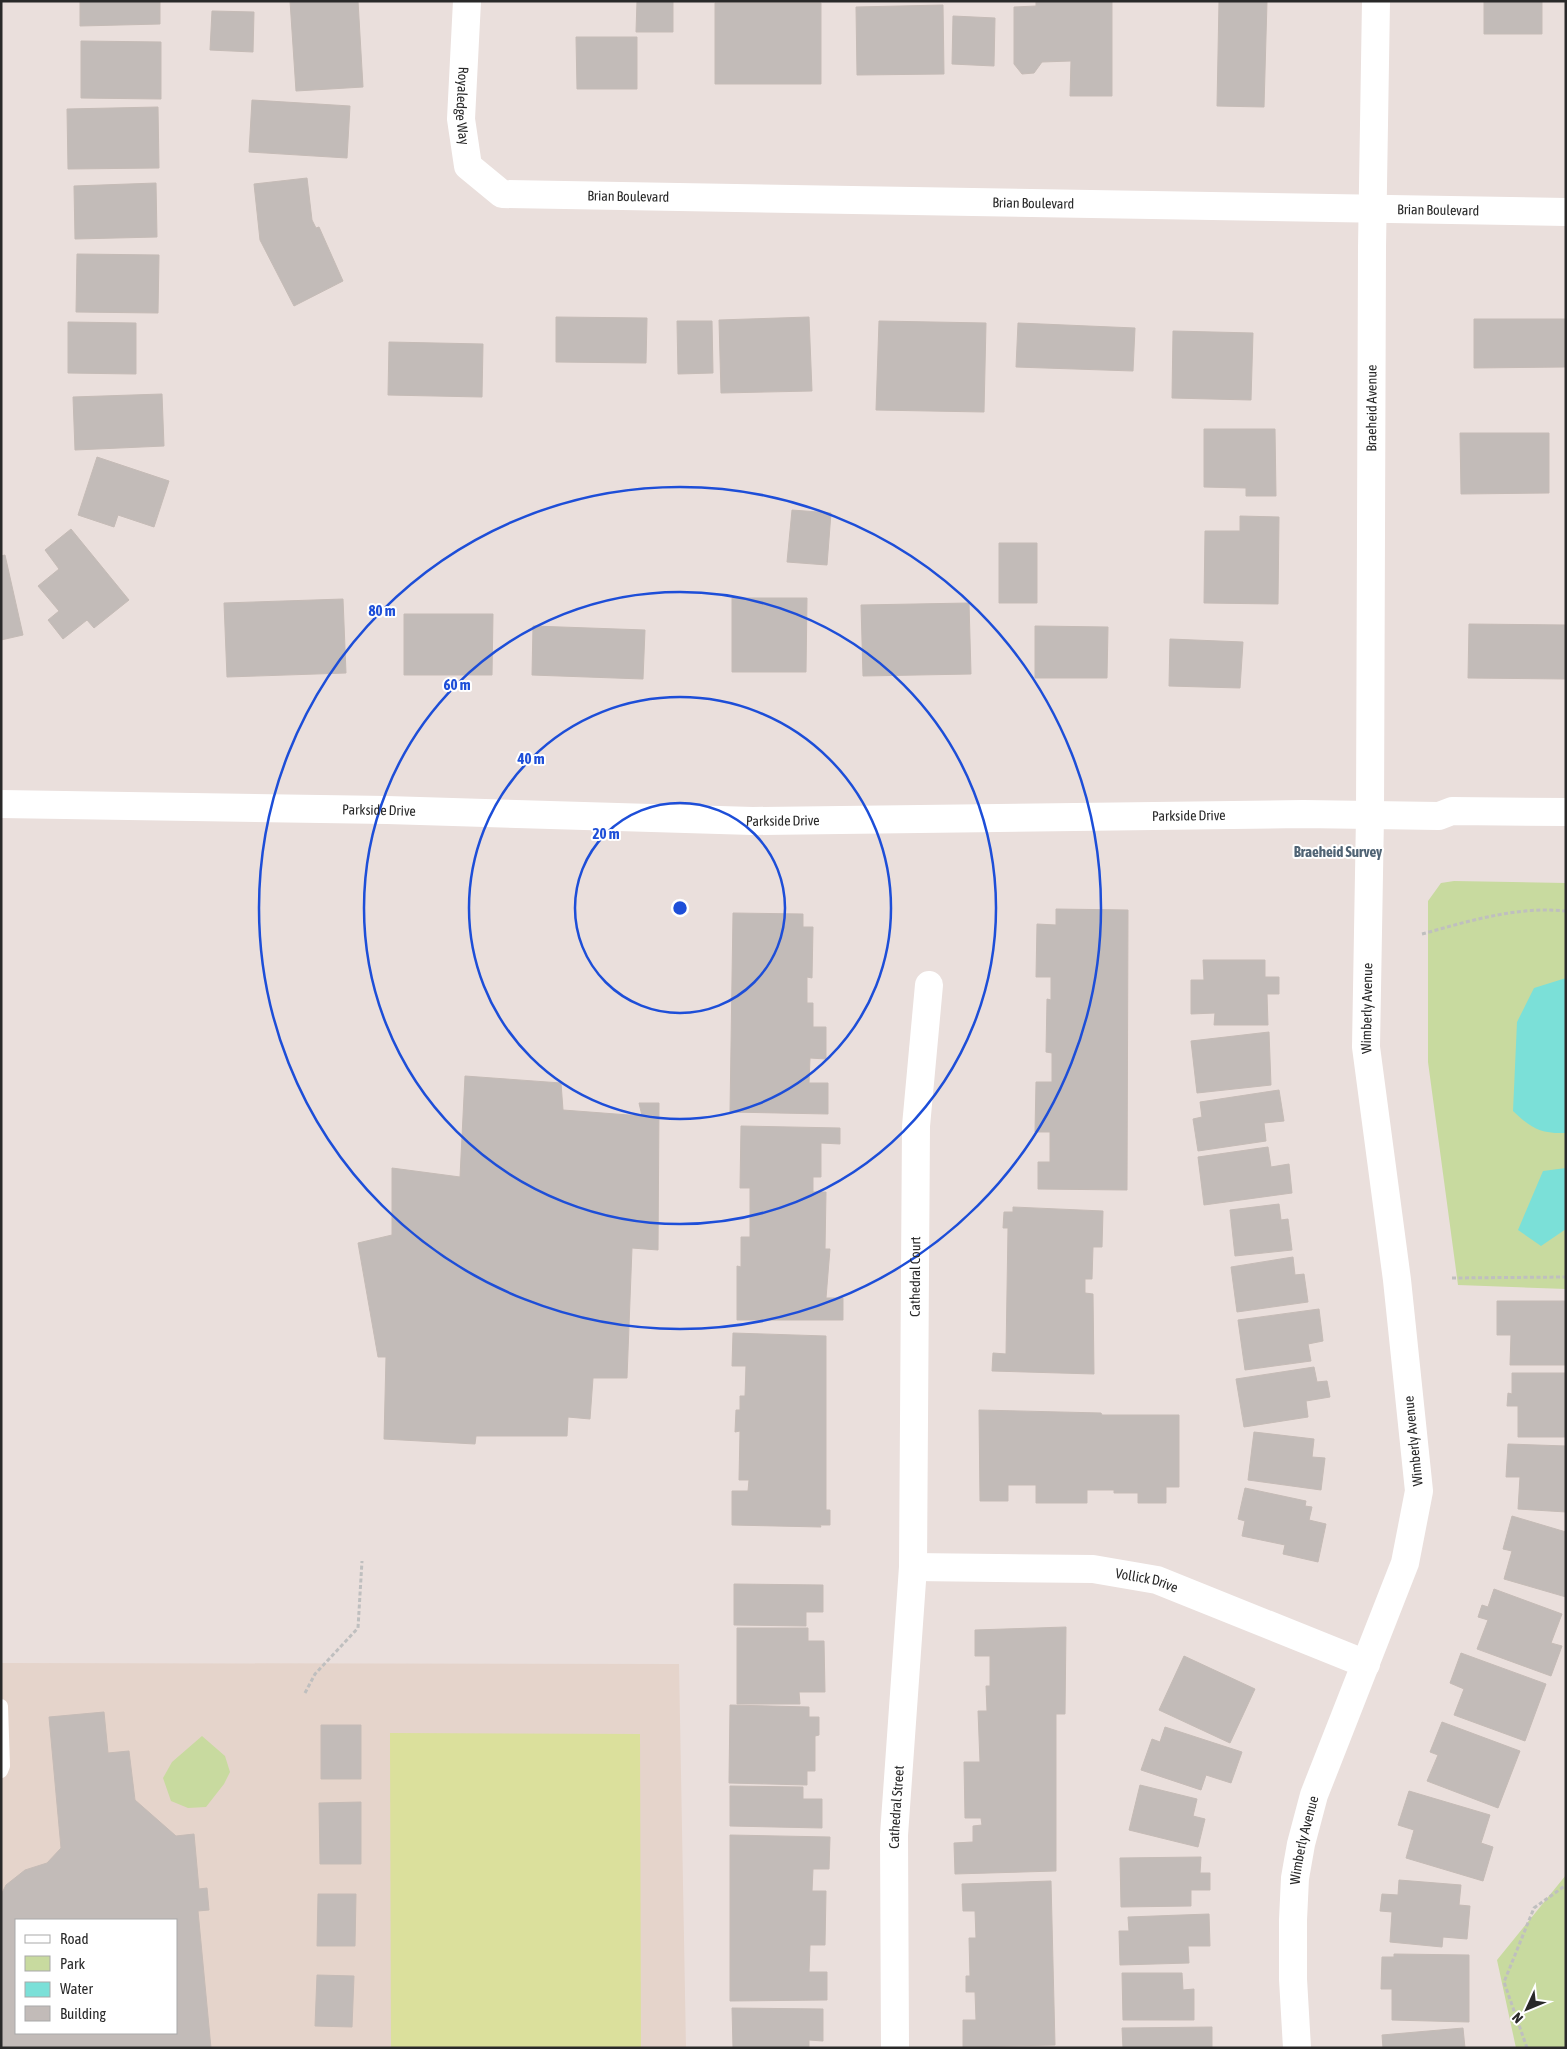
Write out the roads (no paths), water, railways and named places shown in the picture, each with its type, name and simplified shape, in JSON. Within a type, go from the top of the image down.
[{"type":"street","name":"Royaledge Way","points":[[467,1],[461,119],[468,166],[502,194]]},
{"type":"street","name":"Braeheid Avenue","points":[[1370,816],[1372,210],[1376,1]]},
{"type":"street","name":"Brian Boulevard","points":[[502,194],[1566,212]]},
{"type":"street","name":"Parkside Drive","points":[[1,804],[387,810],[753,821],[1439,816],[1452,811],[1566,812]]},
{"type":"street","name":"Wimberly Avenue","points":[[1297,2048],[1293,1979],[1293,1920],[1295,1878],[1302,1844],[1314,1796],[1405,1563],[1419,1491],[1397,1280],[1366,1047],[1370,816]]},
{"type":"street","name":"Cathedral Court","points":[[913,1567],[916,1126],[929,985]]},
{"type":"street","name":"Vollick Drive","points":[[913,1567],[1093,1569],[1140,1576],[1157,1580],[1366,1664]]},
{"type":"street","name":"Cathedral Street","points":[[895,2048],[894,1835],[913,1567]]},
{"type":"lane","points":[[1,1706],[3,1766],[1,1771]]},
{"type":"water","points":[[1566,978],[1566,1133],[1557,1133],[1536,1129],[1513,1111],[1517,1022],[1534,988]]},
{"type":"water","points":[[1566,1168],[1566,1229],[1541,1246],[1518,1230],[1543,1171]]},
{"type":"district","name":"Braeheid Survey","points":[[1338,851]]}]
